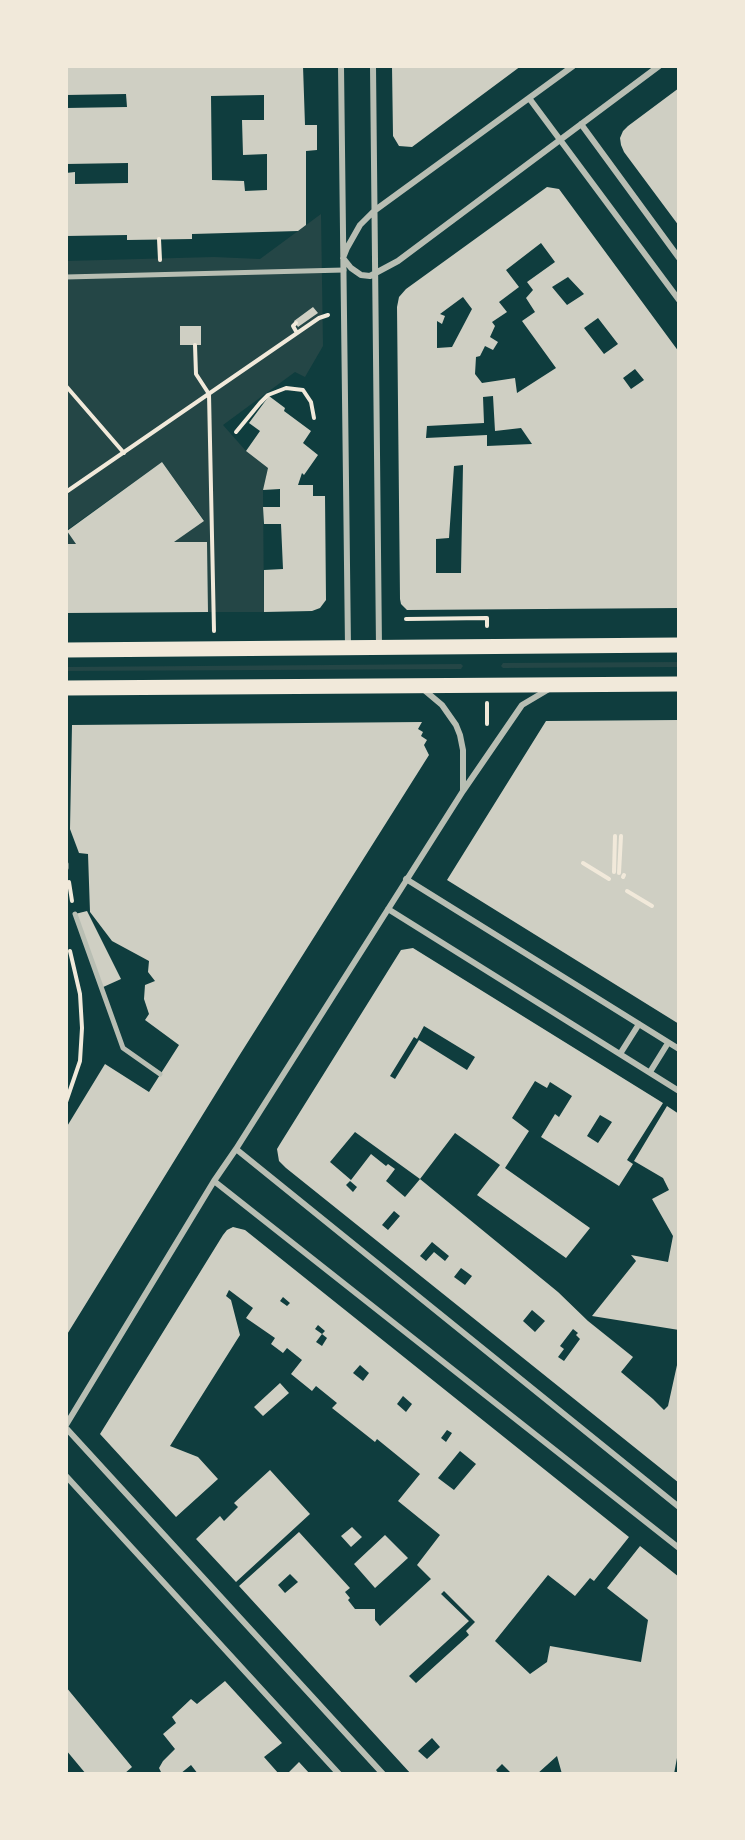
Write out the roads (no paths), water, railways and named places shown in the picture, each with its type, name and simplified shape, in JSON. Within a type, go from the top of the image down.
[{"type":"main road","points":[[66,650],[679,645]]},
{"type":"main road","points":[[66,688],[679,684]]},
{"type":"street","points":[[341,66],[348,648]]},
{"type":"street","points":[[373,66],[379,648]]},
{"type":"street","points":[[343,258],[346,248],[360,225],[374,211],[573,66]]},
{"type":"street","points":[[343,258],[361,275],[370,276],[398,261],[659,66]]},
{"type":"street","points":[[529,98],[679,300]]},
{"type":"street","points":[[581,124],[679,258]]},
{"type":"street","points":[[66,277],[344,270]]},
{"type":"street","points":[[383,1774],[66,1427],[214,1181],[463,791],[522,705],[558,684]]},
{"type":"street","points":[[420,686],[442,705],[456,725],[463,750],[463,791]]},
{"type":"street","points":[[406,879],[679,1049]]},
{"type":"street","points":[[388,909],[679,1091]]},
{"type":"street","points":[[75,914],[123,1048],[160,1074]]},
{"type":"street","points":[[620,1054],[639,1024]]},
{"type":"street","points":[[650,1072],[668,1042]]},
{"type":"street","points":[[236,1149],[679,1507]]},
{"type":"street","points":[[214,1181],[679,1548]]},
{"type":"street","points":[[66,1476],[339,1774]]}]
